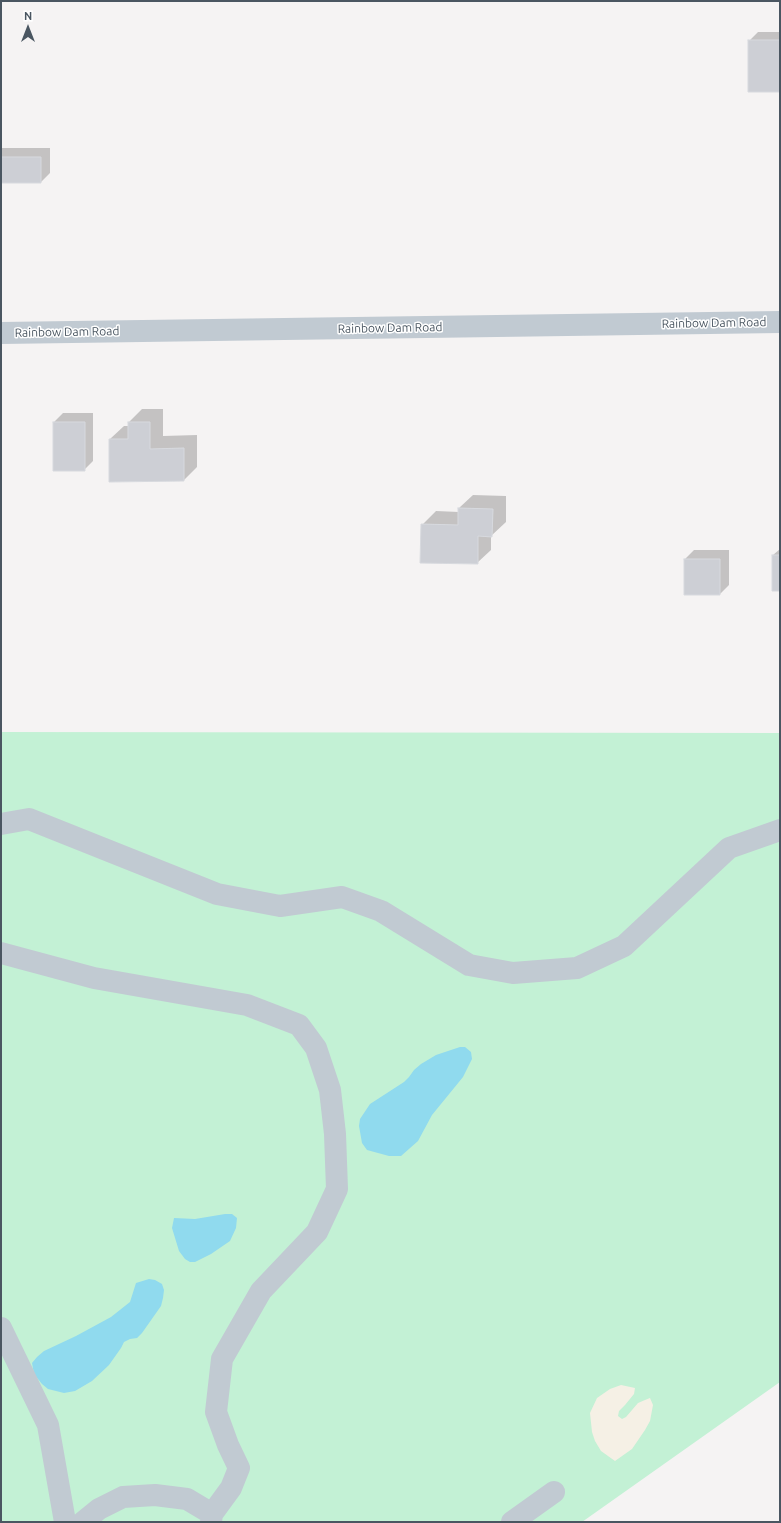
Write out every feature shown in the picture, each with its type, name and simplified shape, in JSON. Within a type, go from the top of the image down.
[{"type":"street","name":"Rainbow Dam Road","points":[[1,333],[780,322]]},
{"type":"street","points":[[1,824],[30,819],[217,894],[280,906],[342,896],[381,910],[469,965],[513,973],[577,968],[624,946],[729,848],[780,830]]},
{"type":"street","points":[[1,953],[94,978],[248,1005],[299,1025],[316,1048],[330,1090],[335,1134],[337,1189],[317,1232],[261,1291],[222,1359],[216,1412],[228,1445],[239,1468],[231,1488],[211,1518],[187,1499],[155,1495],[123,1497],[99,1509],[83,1522]]},
{"type":"street","points":[[1,1328],[48,1425],[65,1522]]},
{"type":"street","points":[[512,1522],[554,1492]]},
{"type":"green space","points":[[1,732],[780,733],[780,1382],[582,1522],[1,1522]]},
{"type":"sand","points":[[621,1385],[635,1388],[634,1394],[619,1411],[618,1416],[622,1419],[626,1417],[638,1403],[650,1398],[653,1405],[650,1421],[645,1430],[632,1449],[615,1461],[601,1451],[595,1441],[592,1432],[590,1413],[597,1398],[610,1389]]},
{"type":"water","points":[[460,1047],[465,1047],[471,1052],[472,1059],[463,1077],[432,1115],[418,1141],[401,1156],[389,1156],[367,1150],[362,1143],[359,1126],[360,1119],[370,1104],[404,1082],[421,1064],[436,1055]]},
{"type":"water","points":[[232,1214],[237,1218],[236,1228],[230,1241],[211,1254],[195,1262],[190,1262],[185,1259],[179,1251],[172,1228],[174,1218],[195,1219]]},
{"type":"water","points":[[149,1279],[155,1280],[162,1284],[164,1290],[163,1298],[161,1306],[137,1338],[124,1342],[109,1365],[92,1381],[75,1391],[64,1393],[48,1389],[42,1384],[34,1374],[32,1363],[37,1357],[44,1351],[111,1317],[130,1302],[136,1283]]},
{"type":"building","points":[[748,40],[780,40],[780,92],[748,92]]},
{"type":"building","points":[[1,157],[41,157],[41,183],[1,183]]},
{"type":"building","points":[[53,422],[85,422],[85,471],[53,471]]},
{"type":"building","points":[[128,422],[150,422],[150,449],[184,448],[184,481],[109,482],[109,439],[128,439]]},
{"type":"building","points":[[458,508],[493,509],[492,537],[478,536],[478,564],[420,563],[421,524],[458,525]]},
{"type":"building","points":[[772,555],[780,555],[780,591],[772,591]]},
{"type":"building","points":[[684,559],[720,559],[720,595],[684,595]]}]
